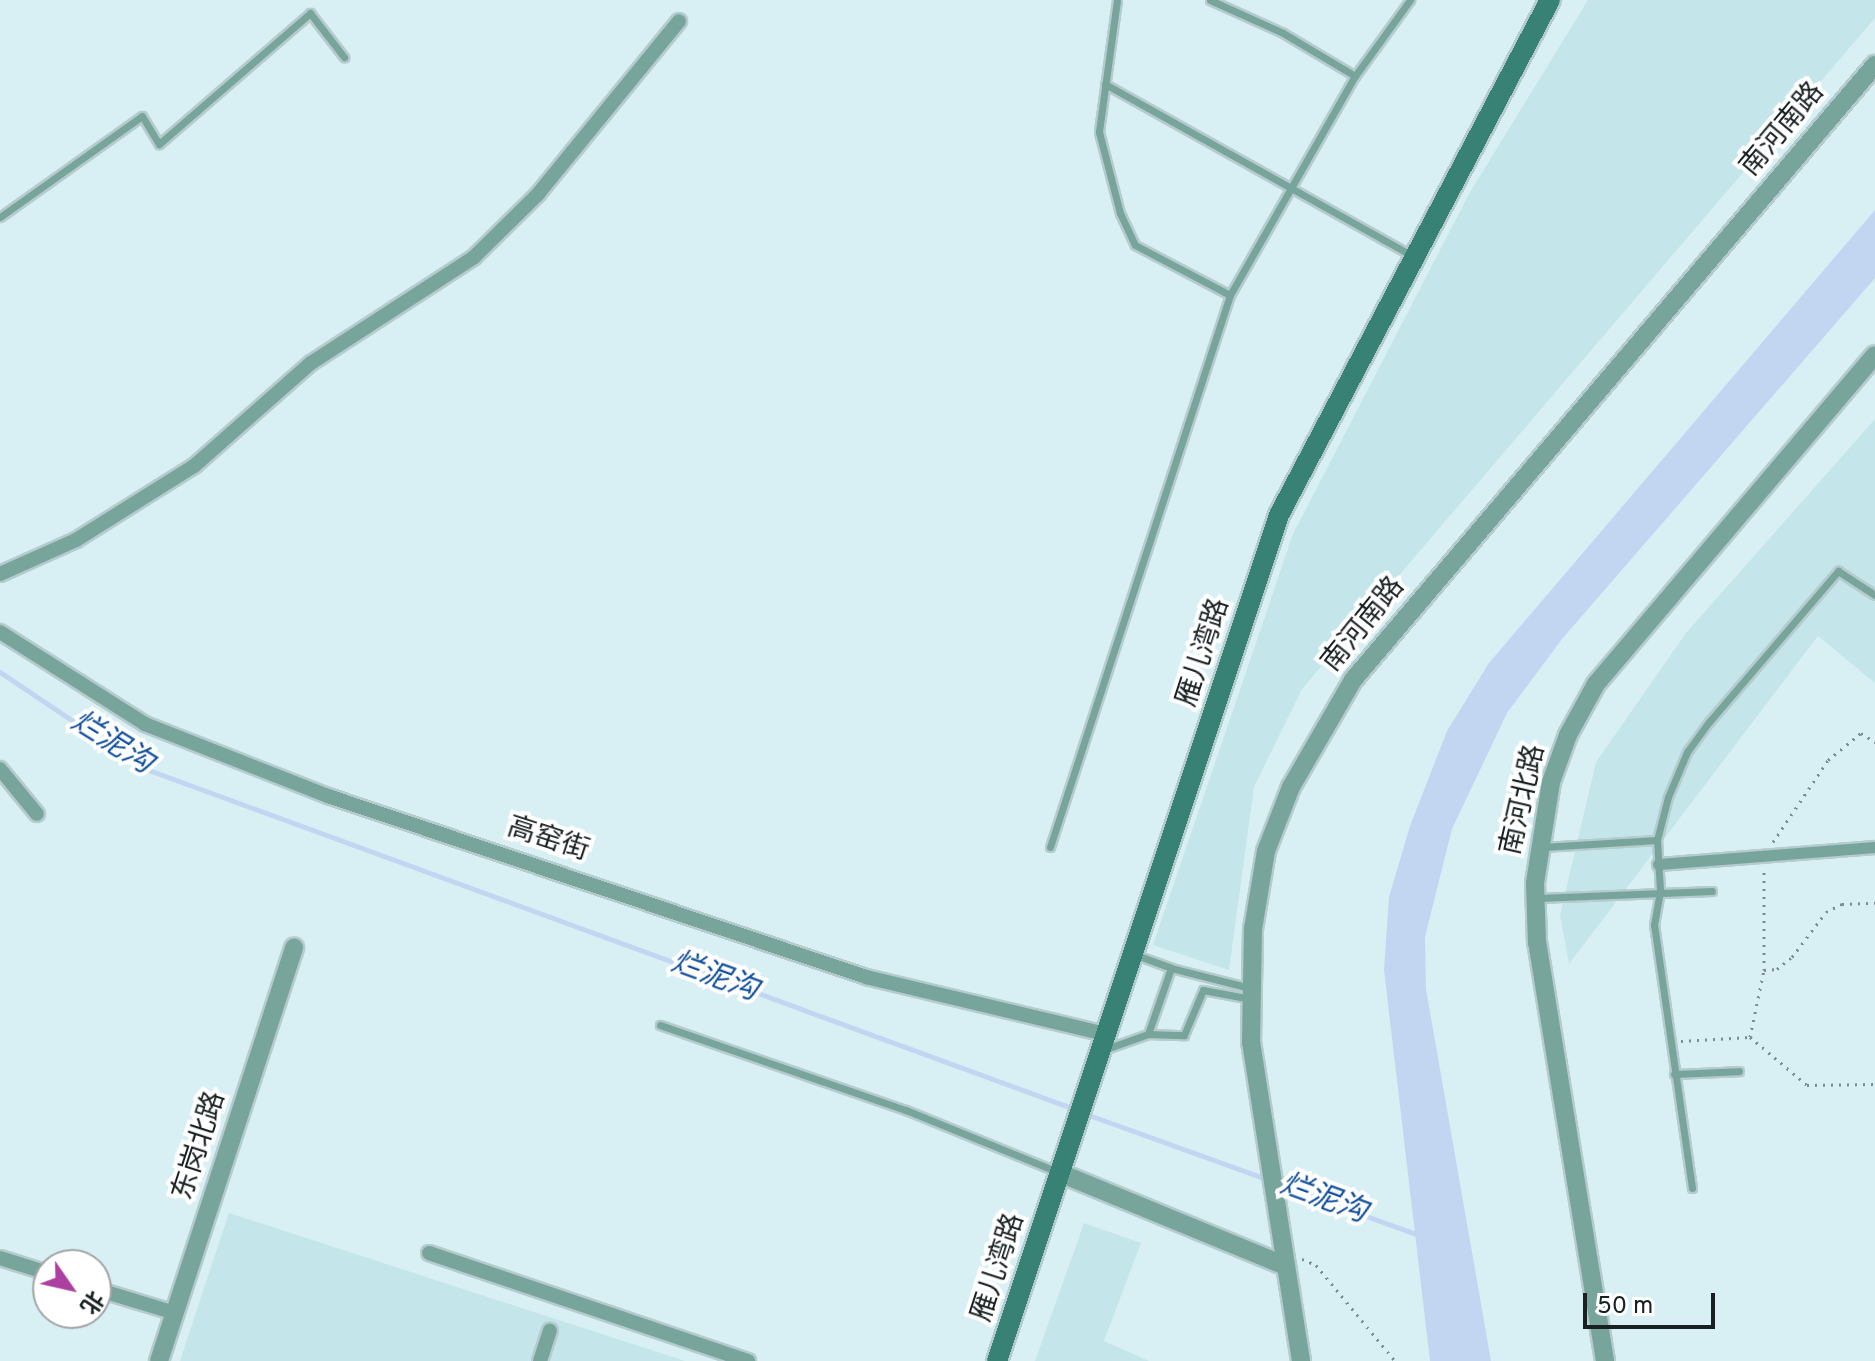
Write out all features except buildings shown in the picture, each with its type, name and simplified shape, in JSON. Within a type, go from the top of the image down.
[{"type":"main road","name":"雁儿湾路","points":[[997,1361],[1279,515],[1550,0]]},
{"type":"street","points":[[0,574],[76,540],[184,473],[311,363],[474,257],[538,194],[679,21]]},
{"type":"street","name":"南河南路","points":[[1301,1361],[1251,1043],[1253,929],[1266,851],[1312,745],[1353,680],[1875,65]]},
{"type":"street","name":"南河北路","points":[[1605,1361],[1537,943],[1538,848],[1551,782],[1568,735],[1596,684],[1875,355]]},
{"type":"street","name":"高窑街","points":[[0,632],[145,724],[328,796],[866,977],[1103,1043]]},
{"type":"street","points":[[0,769],[37,814]]},
{"type":"street","points":[[1658,864],[1875,847]]},
{"type":"street","name":"东岗北路","points":[[159,1361],[294,948]]},
{"type":"street","points":[[1062,1165],[1285,1258]]},
{"type":"street","points":[[429,1253],[748,1361]]},
{"type":"street","points":[[0,1258],[32,1268]]},
{"type":"street","points":[[112,1294],[175,1313]]},
{"type":"street","points":[[540,1361],[550,1331]]},
{"type":"lane","points":[[1117,0],[1099,132],[1120,213],[1135,245],[1230,295]]},
{"type":"lane","points":[[1210,0],[1283,33],[1355,76]]},
{"type":"lane","points":[[1050,847],[1230,295],[1355,76],[1410,0]]},
{"type":"lane","points":[[0,217],[142,116],[159,144],[310,13],[344,57]]},
{"type":"lane","points":[[1105,84],[1413,256]]},
{"type":"lane","points":[[1692,1188],[1654,925],[1660,890],[1657,840],[1687,752],[1838,571],[1875,595]]},
{"type":"lane","points":[[1538,848],[1657,840]]},
{"type":"lane","points":[[1536,898],[1660,890],[1678,895],[1712,891]]},
{"type":"lane","points":[[1133,954],[1252,994]]},
{"type":"lane","points":[[1148,1034],[1171,968]]},
{"type":"lane","points":[[1103,1043],[1148,1034],[1184,1035],[1203,990],[1252,994]]},
{"type":"lane","points":[[660,1025],[1062,1165]]},
{"type":"lane","points":[[1674,1074],[1739,1071]]},
{"type":"path","points":[[1764,970],[1777,969],[1792,957],[1826,912],[1842,904],[1875,903]]},
{"type":"path","points":[[1669,1042],[1750,1037],[1807,1085],[1875,1084]]},
{"type":"path","points":[[1285,1258],[1316,1265],[1395,1361]]},
{"type":"shaded area","points":[[1588,0],[1875,0],[1875,18],[1302,689],[1254,787],[1229,970],[1153,945],[1293,534],[1470,192]]},
{"type":"shaded area","points":[[1875,210],[1875,278],[1562,639],[1507,713],[1452,829],[1425,937],[1426,989],[1491,1361],[1430,1361],[1384,970],[1389,897],[1410,826],[1447,731],[1489,663]]},
{"type":"shaded area","points":[[1875,419],[1875,683],[1818,636],[1569,964],[1560,915],[1596,762],[1686,633]]},
{"type":"shaded area","points":[[229,1213],[685,1361],[180,1361]]},
{"type":"shaded area","points":[[1084,1223],[1141,1243],[1104,1341],[1149,1361],[1035,1361]]},
{"type":"waterway","name":"烂泥沟","points":[[0,672],[143,768],[1077,1110]]},
{"type":"waterway","name":"烂泥沟","points":[[1086,1114],[1269,1180]]},
{"type":"waterway","name":"烂泥沟","points":[[1278,1184],[1419,1235]]}]
